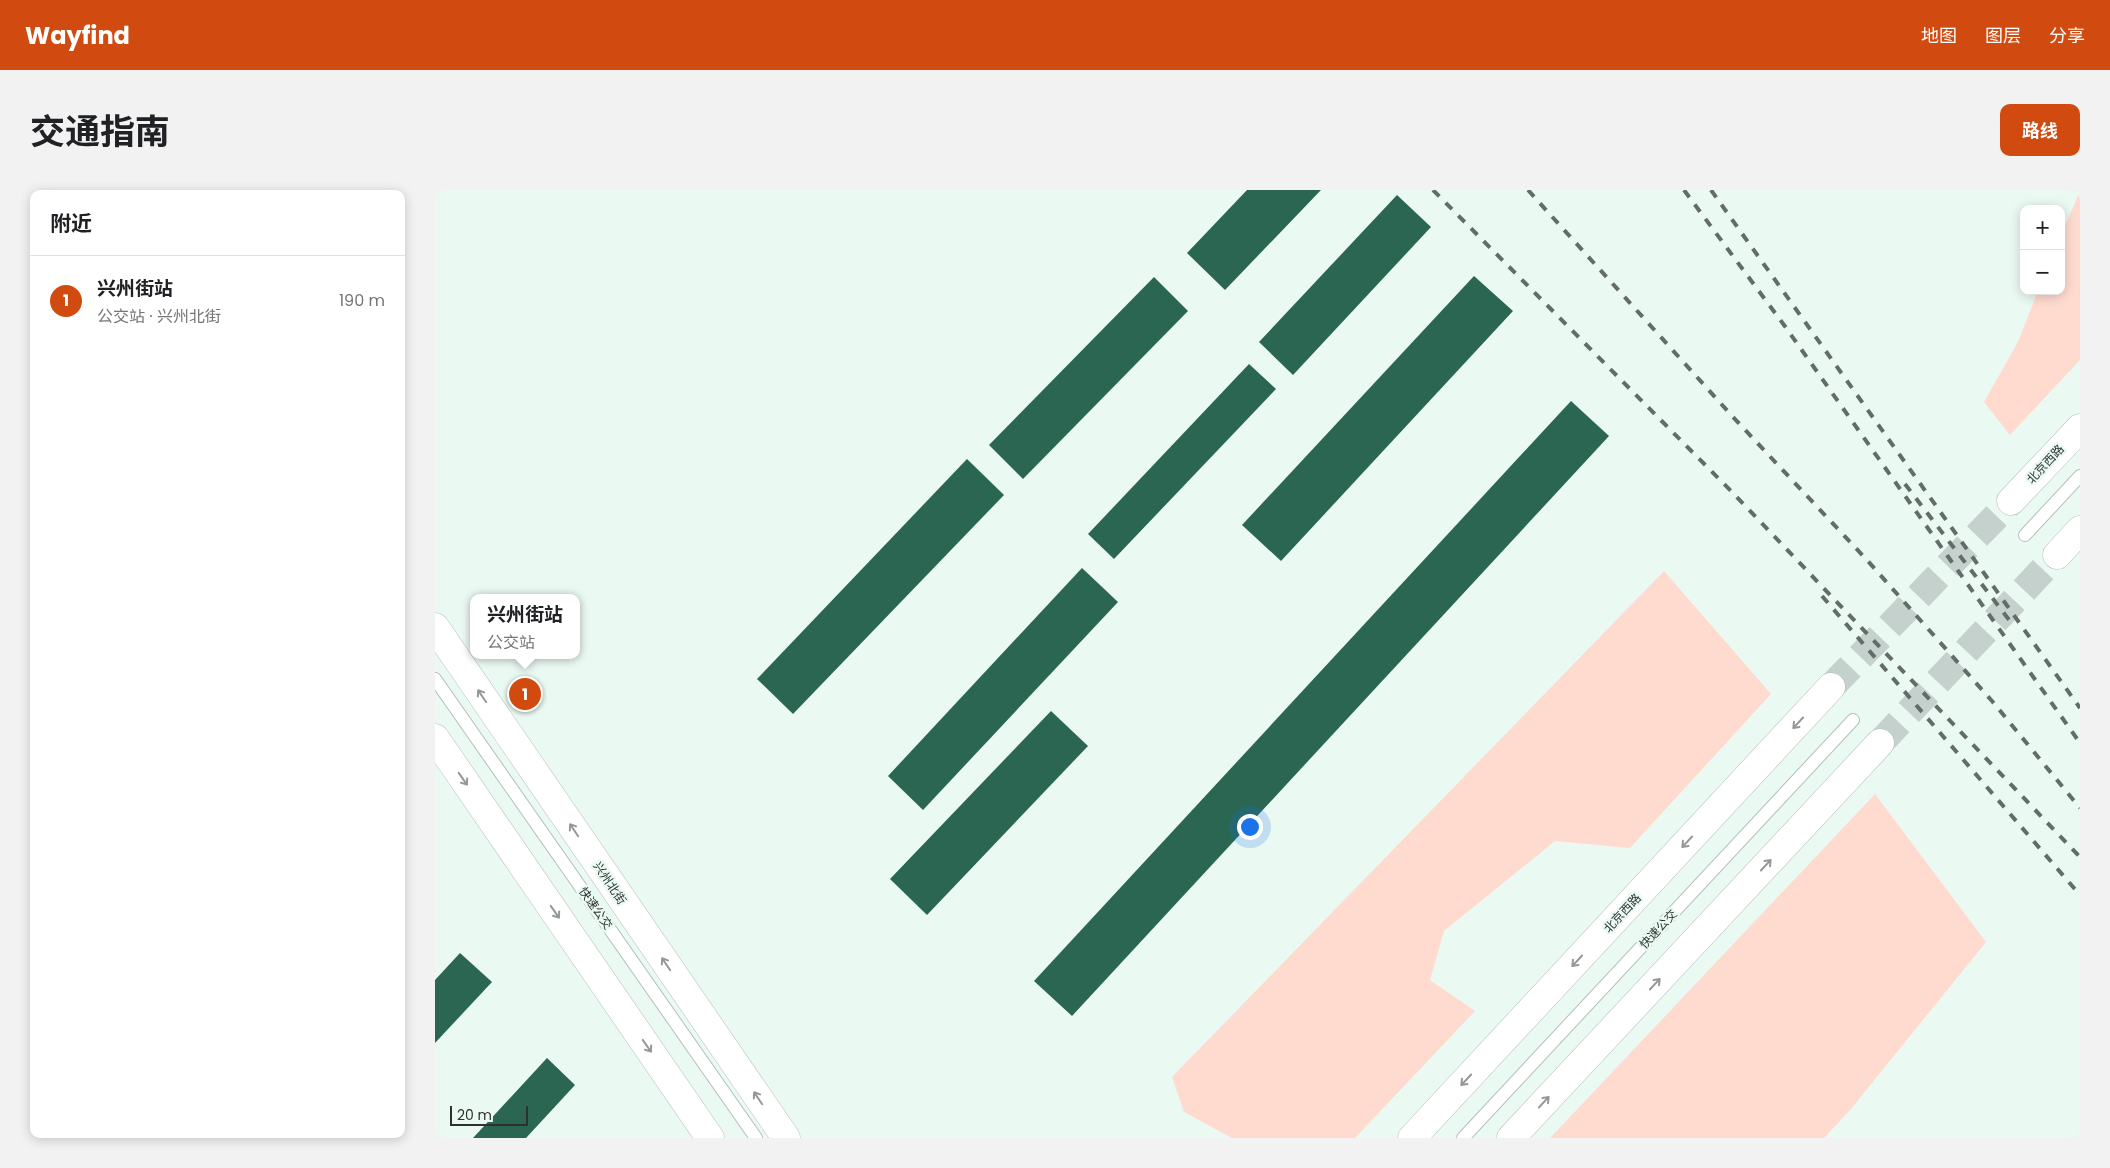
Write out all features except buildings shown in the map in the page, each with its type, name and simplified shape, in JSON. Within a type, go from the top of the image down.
[{"type":"main road","name":"北京西路","points":[[2011,501],[2080,428]]},
{"type":"main road","points":[[2057,554],[2080,530]]},
{"type":"main road","name":"兴州北街","points":[[435,627],[786,1138]]},
{"type":"main road","name":"北京西路","points":[[1412,1138],[1831,687]]},
{"type":"main road","points":[[435,738],[710,1138]]},
{"type":"main road","points":[[1511,1138],[1880,743]]},
{"type":"lane","points":[[2025,535],[2080,476]]},
{"type":"lane","name":"快速公交","points":[[435,679],[756,1138]]},
{"type":"lane","name":"快速公交","points":[[1463,1138],[1853,720]]},
{"type":"shaded area","points":[[2080,191],[2080,360],[2010,435],[1984,402],[2018,342],[2036,295],[2065,295],[2065,226]]},
{"type":"shaded area","points":[[1664,571],[1771,694],[1630,848],[1555,841],[1444,931],[1430,980],[1475,1011],[1355,1138],[1232,1138],[1184,1112],[1172,1077]]},
{"type":"shaded area","points":[[1875,794],[1986,942],[1851,1109],[1824,1138],[1550,1138]]},
{"type":"tunnel","points":[[1831,687],[2011,501]]},
{"type":"tunnel","points":[[1880,743],[2057,555]]},
{"type":"railway","points":[[1433,190],[1732,492],[2080,857]]},
{"type":"railway","points":[[1528,190],[1733,417],[1867,560],[1992,701],[2080,808]]},
{"type":"railway","points":[[1684,190],[1784,325],[2080,743]]},
{"type":"railway","points":[[1711,190],[2080,708]]},
{"type":"railway","points":[[1905,484],[2013,625]]},
{"type":"railway","points":[[1822,596],[2080,895]]},
{"type":"place","name":"兴州街站","points":[[525,694]]}]
